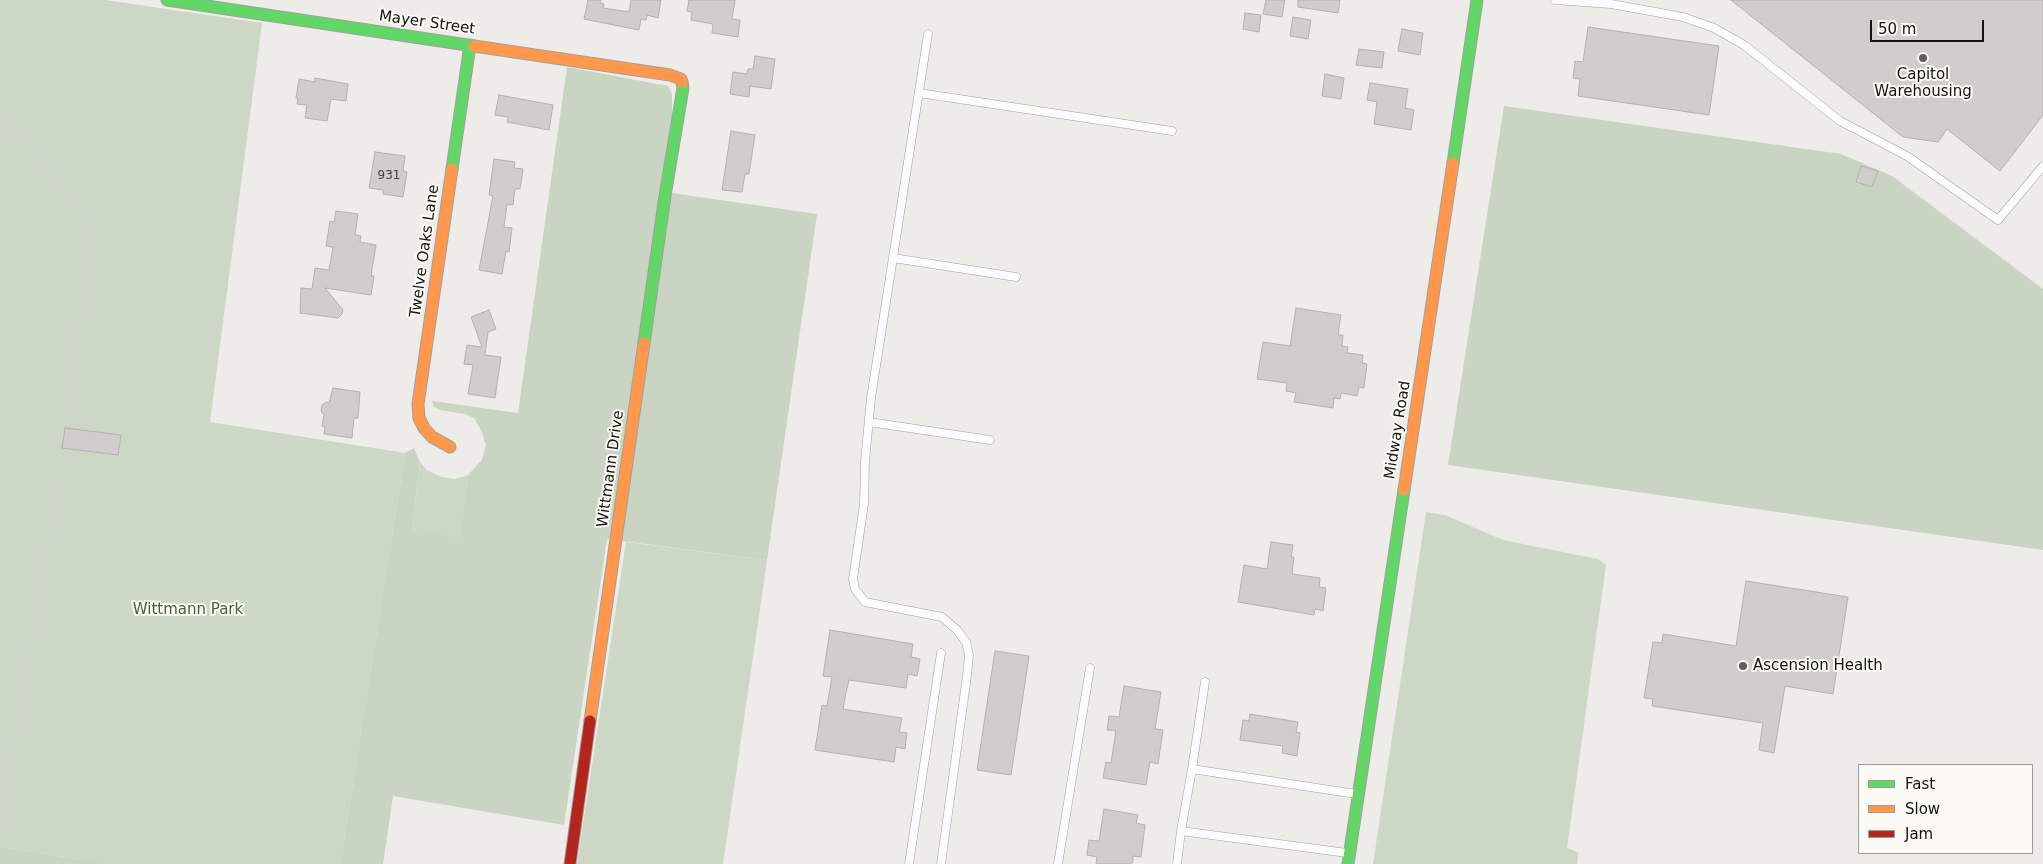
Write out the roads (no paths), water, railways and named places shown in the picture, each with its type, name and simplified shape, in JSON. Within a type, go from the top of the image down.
[{"type":"street","name":"Mayer Street","points":[[167,0],[470,44],[670,75],[681,79]]},
{"type":"street","name":"Midway Road","points":[[1348,859],[1477,0]]},
{"type":"street","name":"Twelve Oaks Lane","points":[[450,447],[432,437],[424,428],[419,418],[418,404],[470,44]]},
{"type":"street","name":"Wittmann Drive","points":[[570,864],[665,196],[683,88],[681,79]]},
{"type":"lane","points":[[1555,0],[1612,4],[1674,15],[1714,28],[1744,45],[1840,121],[1907,156],[1998,220],[2043,166]]},
{"type":"lane","points":[[928,34],[868,422],[864,504],[853,579],[855,589],[865,602],[942,617],[957,630],[966,642],[969,655],[941,864]]},
{"type":"lane","points":[[919,93],[1172,131]]},
{"type":"lane","points":[[893,258],[1016,277]]},
{"type":"lane","points":[[868,422],[990,440]]},
{"type":"lane","points":[[909,864],[941,653]]},
{"type":"lane","points":[[1058,864],[1090,668]]},
{"type":"lane","points":[[1177,864],[1205,682]]},
{"type":"lane","points":[[1192,769],[1358,794]]},
{"type":"lane","points":[[1181,831],[1348,859]]},
{"type":"place","name":"Capitol Warehousing","points":[[1923,58]]},
{"type":"place","name":"Ascension Health","points":[[1743,666]]},
{"type":"park label","name":"Wittmann Park","points":[[188,610]]}]
